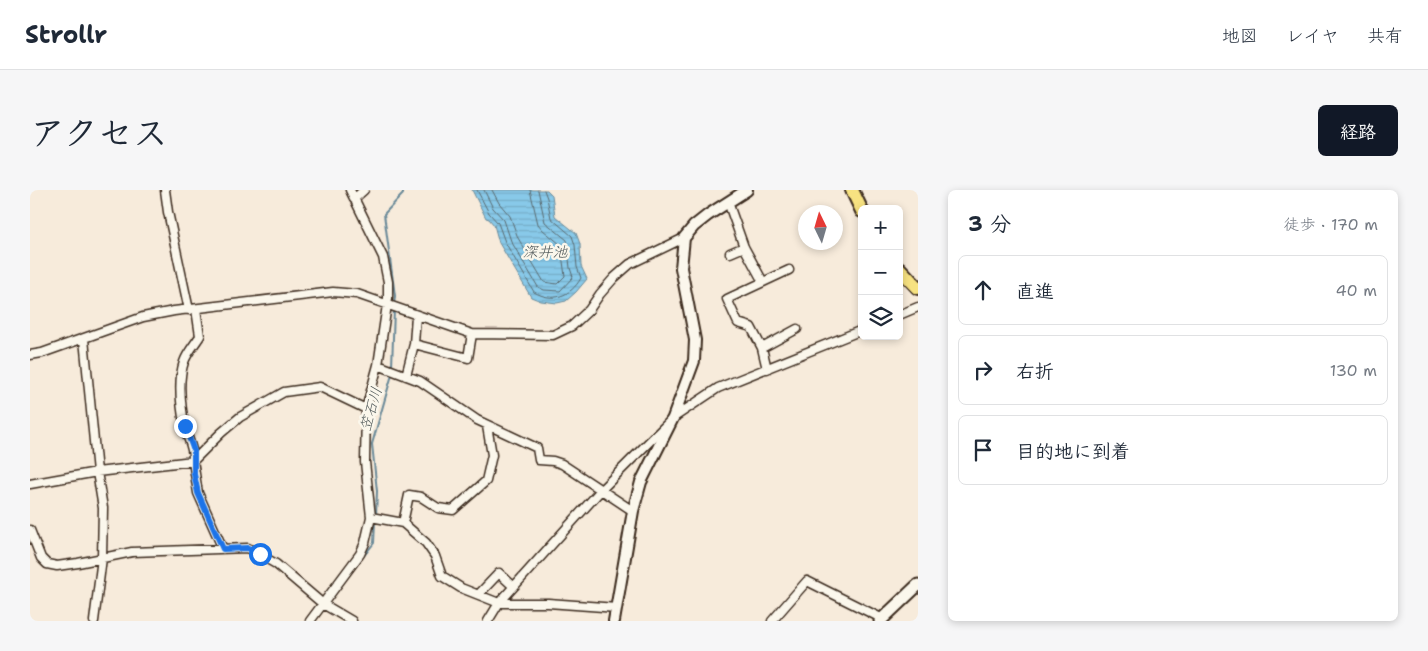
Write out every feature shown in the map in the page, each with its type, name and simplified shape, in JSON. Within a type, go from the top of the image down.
[{"type":"main road","points":[[852,190],[859,205]]},
{"type":"main road","points":[[903,272],[918,288]]},
{"type":"main road","points":[[881,620],[918,585]]},
{"type":"street","points":[[165,190],[168,212],[200,336],[184,360],[181,371],[180,392],[185,426],[194,451],[193,462],[198,493],[223,549]]},
{"type":"street","points":[[310,621],[360,554],[365,543],[371,517],[365,462],[366,409],[378,365],[387,305],[388,282],[383,257],[350,190]]},
{"type":"street","points":[[354,199],[364,190]]},
{"type":"street","points":[[30,355],[84,339],[143,317],[333,292],[357,294],[472,334],[553,335],[572,326],[589,310],[614,278],[630,264],[684,238],[694,226],[747,190]]},
{"type":"street","points":[[728,202],[744,248],[763,282]]},
{"type":"street","points":[[614,621],[633,511],[641,482],[673,418],[694,361],[695,340],[682,268],[684,238]]},
{"type":"street","points":[[730,253],[744,248]]},
{"type":"street","points":[[767,369],[762,348],[751,327],[738,323],[727,299],[789,270]]},
{"type":"street","points":[[903,313],[918,307]]},
{"type":"street","points":[[406,376],[414,344],[416,315]]},
{"type":"street","points":[[762,348],[797,329]]},
{"type":"street","points":[[488,621],[499,603],[513,586],[601,490],[673,418],[718,388],[858,332]]},
{"type":"street","points":[[414,344],[468,358],[472,334]]},
{"type":"street","points":[[84,339],[97,472],[103,508],[102,558],[94,621]]},
{"type":"street","points":[[378,365],[420,381],[487,426],[537,448],[539,460],[562,464],[633,511]]},
{"type":"street","points":[[30,484],[97,472],[193,462],[221,433],[240,417],[284,392],[320,387],[366,409]]},
{"type":"street","points":[[403,523],[409,496],[421,497],[438,508],[453,510],[486,482],[492,455],[487,426]]},
{"type":"street","points":[[371,517],[403,523],[426,543],[435,556],[442,576],[461,588],[499,603],[548,603],[617,608]]},
{"type":"street","points":[[30,530],[41,558],[47,564],[64,565],[132,552],[248,548],[276,564],[323,604],[352,621]]},
{"type":"street","points":[[479,594],[499,573],[513,586]]},
{"type":"street","points":[[772,621],[807,581],[881,620]]},
{"type":"water","name":"深井池","points":[[472,190],[547,190],[552,195],[555,216],[576,233],[580,244],[581,266],[587,279],[576,292],[566,301],[557,303],[541,301],[531,297],[499,243],[494,225],[486,218]]},
{"type":"waterway","name":"笠石川","points":[[394,304],[395,296],[384,214],[403,194],[403,190]]},
{"type":"waterway","name":"笠石川","points":[[392,367],[394,309]]},
{"type":"waterway","name":"笠石川","points":[[376,516],[377,491],[372,444],[392,372]]},
{"type":"waterway","name":"笠石川","points":[[352,571],[374,543],[375,521]]},
{"type":"route","points":[[185,426],[194,451],[194,474],[198,493],[223,549],[248,548],[260,554]]}]
